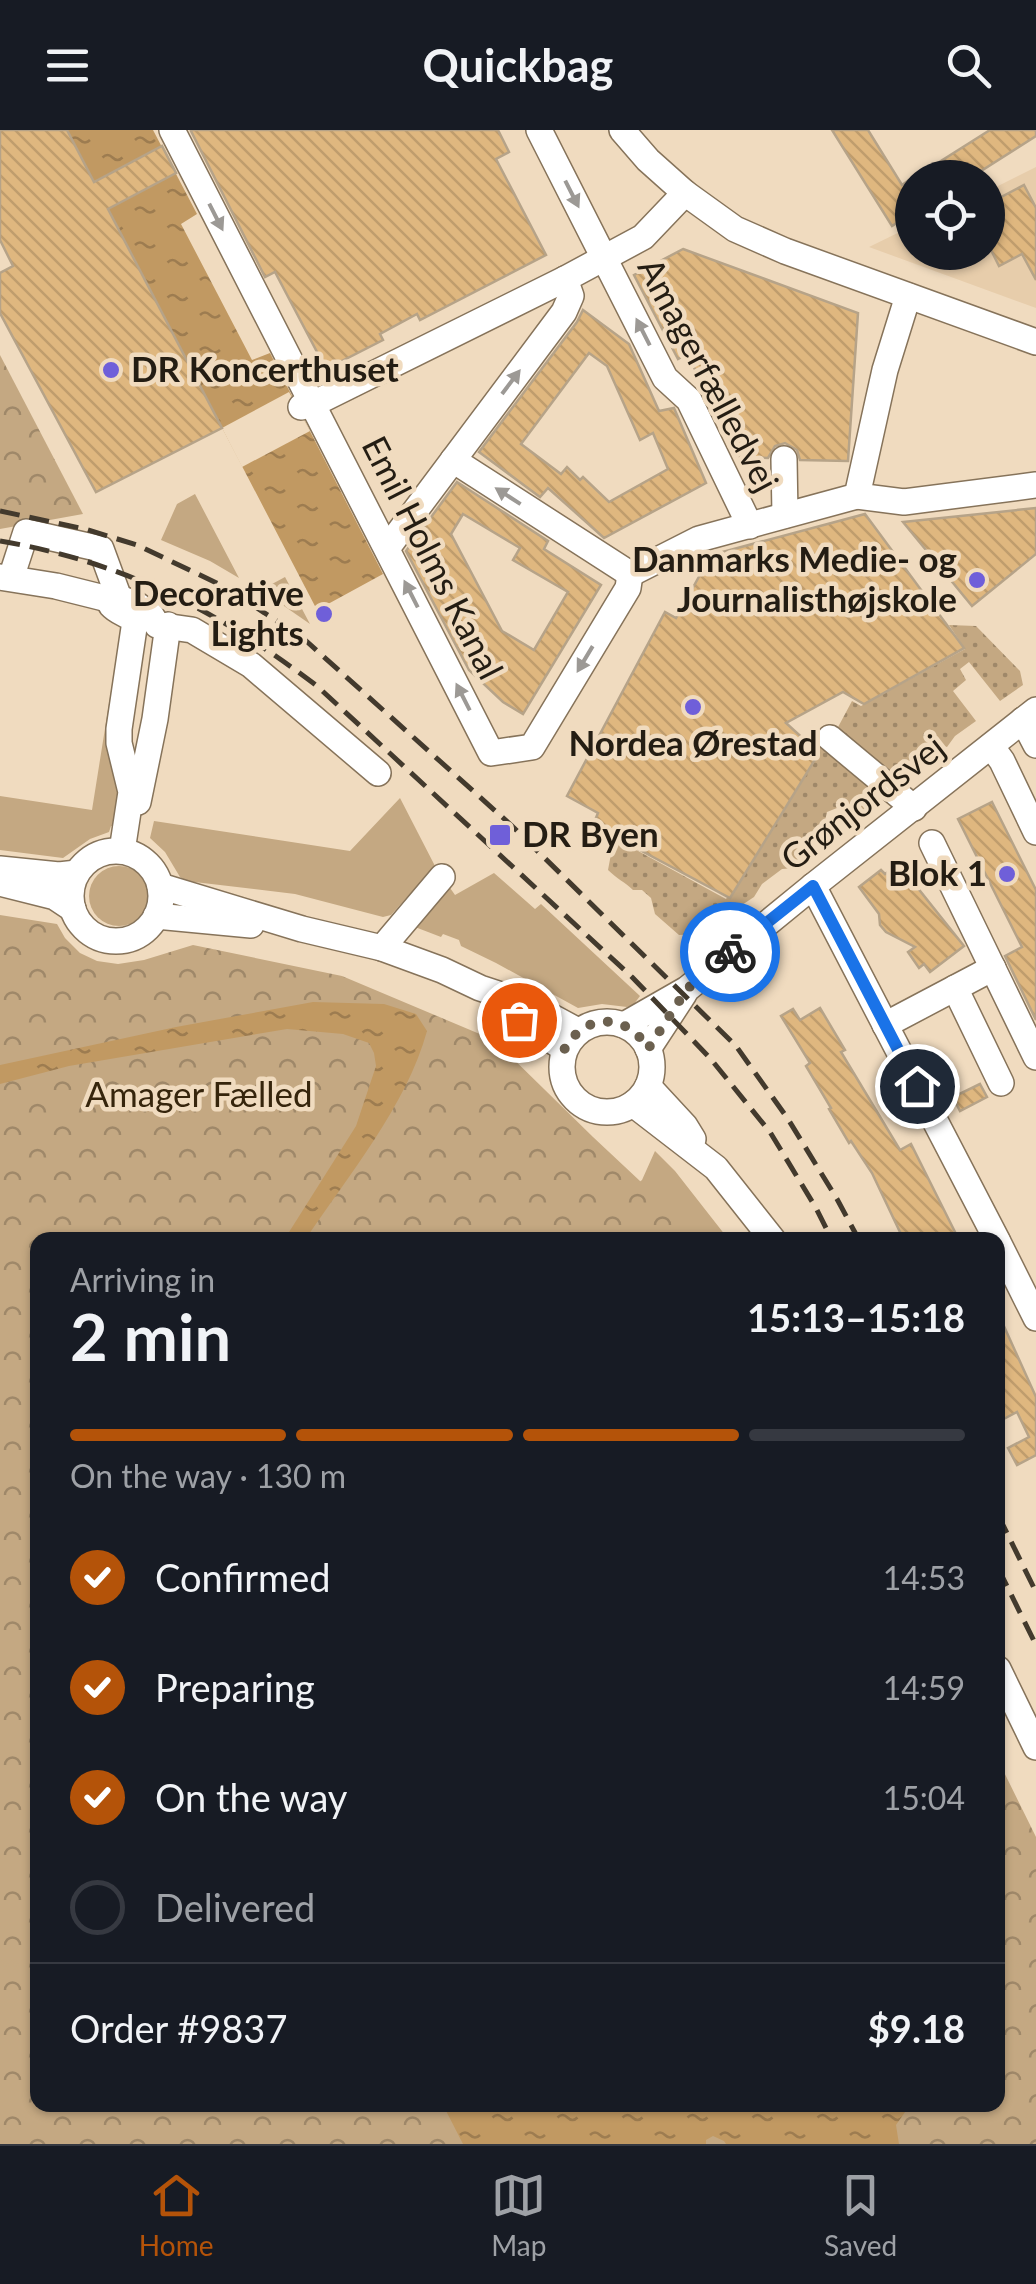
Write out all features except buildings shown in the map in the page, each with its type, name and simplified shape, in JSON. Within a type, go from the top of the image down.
[{"type":"street","name":"Emil Holms Kanal","points":[[172,130],[296,371],[307,406],[388,547],[491,752],[532,747],[628,588],[630,574]]},
{"type":"street","name":"Amagerfælledvej","points":[[539,130],[666,378],[690,400],[750,526]]},
{"type":"street","points":[[622,130],[685,193],[735,229],[785,251],[1036,342]]},
{"type":"street","points":[[307,406],[643,237],[685,193]]},
{"type":"street","points":[[388,547],[564,312],[571,296],[565,279]]},
{"type":"street","points":[[908,296],[885,370],[858,496],[904,502],[1036,485]]},
{"type":"street","points":[[784,459],[784,515]]},
{"type":"street","points":[[452,460],[630,574]]},
{"type":"street","name":"Amagerfælledvej","points":[[630,574],[699,539],[858,496]]},
{"type":"street","points":[[112,598],[101,549],[41,534],[26,532],[5,578],[136,604],[150,615],[155,718],[126,852]]},
{"type":"street","points":[[126,852],[131,792],[124,760],[144,639],[153,624]]},
{"type":"street","points":[[153,624],[192,630],[251,665],[378,773]]},
{"type":"street","points":[[1030,715],[1036,745]]},
{"type":"street","name":"Grønjordsvej","points":[[624,1025],[687,989],[1030,715]]},
{"type":"street","points":[[830,738],[914,808]]},
{"type":"street","points":[[992,746],[1036,832]]},
{"type":"street","points":[[932,843],[1036,1057]]},
{"type":"street","points":[[109,851],[126,852],[155,873],[161,901],[147,928],[134,937],[104,939],[80,922],[71,896],[77,873],[86,862],[109,851]]},
{"type":"street","points":[[0,869],[59,876],[77,873]]},
{"type":"street","points":[[382,948],[442,877]]},
{"type":"street","points":[[0,883],[55,897],[73,909]]},
{"type":"street","points":[[160,886],[302,929],[382,948],[442,970],[528,1004],[571,1040]]},
{"type":"street","points":[[813,886],[992,1232]]},
{"type":"street","points":[[156,916],[302,929]]},
{"type":"street","points":[[885,1025],[993,968]]},
{"type":"street","points":[[955,988],[1001,1082]]},
{"type":"street","name":"Grønjordsvej","points":[[648,1049],[687,989]]},
{"type":"street","points":[[600,1022],[624,1025],[648,1049],[652,1061],[640,1095],[611,1112],[599,1112],[578,1102],[564,1084],[562,1060],[571,1040],[600,1022]]},
{"type":"street","points":[[640,1095],[685,1126],[705,1158],[767,1232]]},
{"type":"street","points":[[1005,1252],[1029,1285],[1036,1318]]},
{"type":"street","points":[[1005,1683],[1036,1746]]},
{"type":"shaded area","points":[[1036,167],[1036,308],[932,270],[1005,270],[1005,182]]},
{"type":"shaded area","points":[[895,234],[895,256],[869,247]]},
{"type":"green space","points":[[0,355],[83,514],[0,529]]},
{"type":"green space","points":[[195,494],[239,578],[161,540],[177,504]]},
{"type":"green space","points":[[285,577],[310,624],[261,590]]},
{"type":"green space","points":[[122,622],[107,740],[119,788],[117,827],[111,826],[109,832],[90,839],[63,858],[0,850],[0,796],[92,810]]},
{"type":"green space","points":[[949,625],[976,626],[1020,671],[1023,685],[1000,701],[969,662],[960,669],[966,680],[953,691],[976,721],[947,747],[939,745],[926,754],[920,751],[912,756],[912,775],[901,784],[837,729],[852,701],[861,706],[965,649]]},
{"type":"green space","points":[[821,740],[886,795],[866,810],[857,809],[850,815],[837,808],[827,812],[824,825],[816,831],[801,862],[782,869],[762,884],[754,897],[698,934],[679,935],[655,914],[651,898],[642,890],[633,890],[608,870],[618,840],[726,899],[818,753],[813,747]]},
{"type":"green space","points":[[400,798],[435,866],[391,915],[383,917],[295,894],[186,881],[150,838],[154,821],[350,851]]},
{"type":"green space","points":[[119,866],[140,875],[149,896],[140,917],[119,926],[98,917],[89,896],[98,875]]},
{"type":"green space","points":[[494,873],[535,909],[541,904],[640,996],[634,1004],[578,1008],[461,946],[459,940],[415,927],[448,885],[455,895]]},
{"type":"green space","name":"Amager Fælled","points":[[0,915],[57,924],[80,953],[97,961],[118,964],[144,960],[193,945],[342,976],[494,1040],[694,1232],[30,1232],[30,2112],[1005,2112],[1005,1774],[1036,1837],[1036,2144],[0,2144]]},
{"type":"green space","points":[[655,1151],[723,1232],[605,1232],[623,1195],[642,1180]]},
{"type":"water","points":[[67,130],[153,130],[197,214],[181,224],[252,360],[270,353],[383,574],[317,610]]},
{"type":"water","points":[[313,1002],[384,1004],[416,1014],[427,1031],[406,1086],[357,1165],[311,1232],[289,1232],[356,1126],[376,1066],[369,1043],[343,1034],[287,1029],[69,1066],[0,1084],[0,1065]]},
{"type":"water","points":[[447,2112],[905,2112],[896,2125],[899,2144],[726,2144],[713,2136],[706,2144],[463,2144]]},
{"type":"pier","points":[[289,392],[310,431],[242,467],[222,428]]},
{"type":"railway","points":[[0,511],[85,529],[137,545],[225,587],[304,639],[511,825],[736,1046],[788,1119],[855,1232]]},
{"type":"railway","points":[[0,541],[88,562],[168,593],[243,634],[317,686],[632,977],[710,1058],[770,1132],[828,1232]]},
{"type":"railway","points":[[1005,1529],[1036,1592]]},
{"type":"railway","points":[[1005,1582],[1036,1645]]},
{"type":"way so far","points":[[519,1020],[565,1049],[573,1036],[588,1025],[612,1022],[634,1031],[648,1049],[687,989],[730,952]]},
{"type":"place","name":"DR Koncerthuset","points":[[111,370]]},
{"type":"place","name":"Danmarks Medie- og Journalisthøjskole","points":[[977,580]]},
{"type":"place","name":"Decorative Lights","points":[[324,614]]},
{"type":"place","name":"Nordea Ørestad","points":[[693,707]]},
{"type":"place","name":"DR Byen","points":[[500,835]]},
{"type":"place","name":"Blok 1","points":[[1007,874]]},
{"type":"route","points":[[730,952],[813,886],[917,1086]]}]
